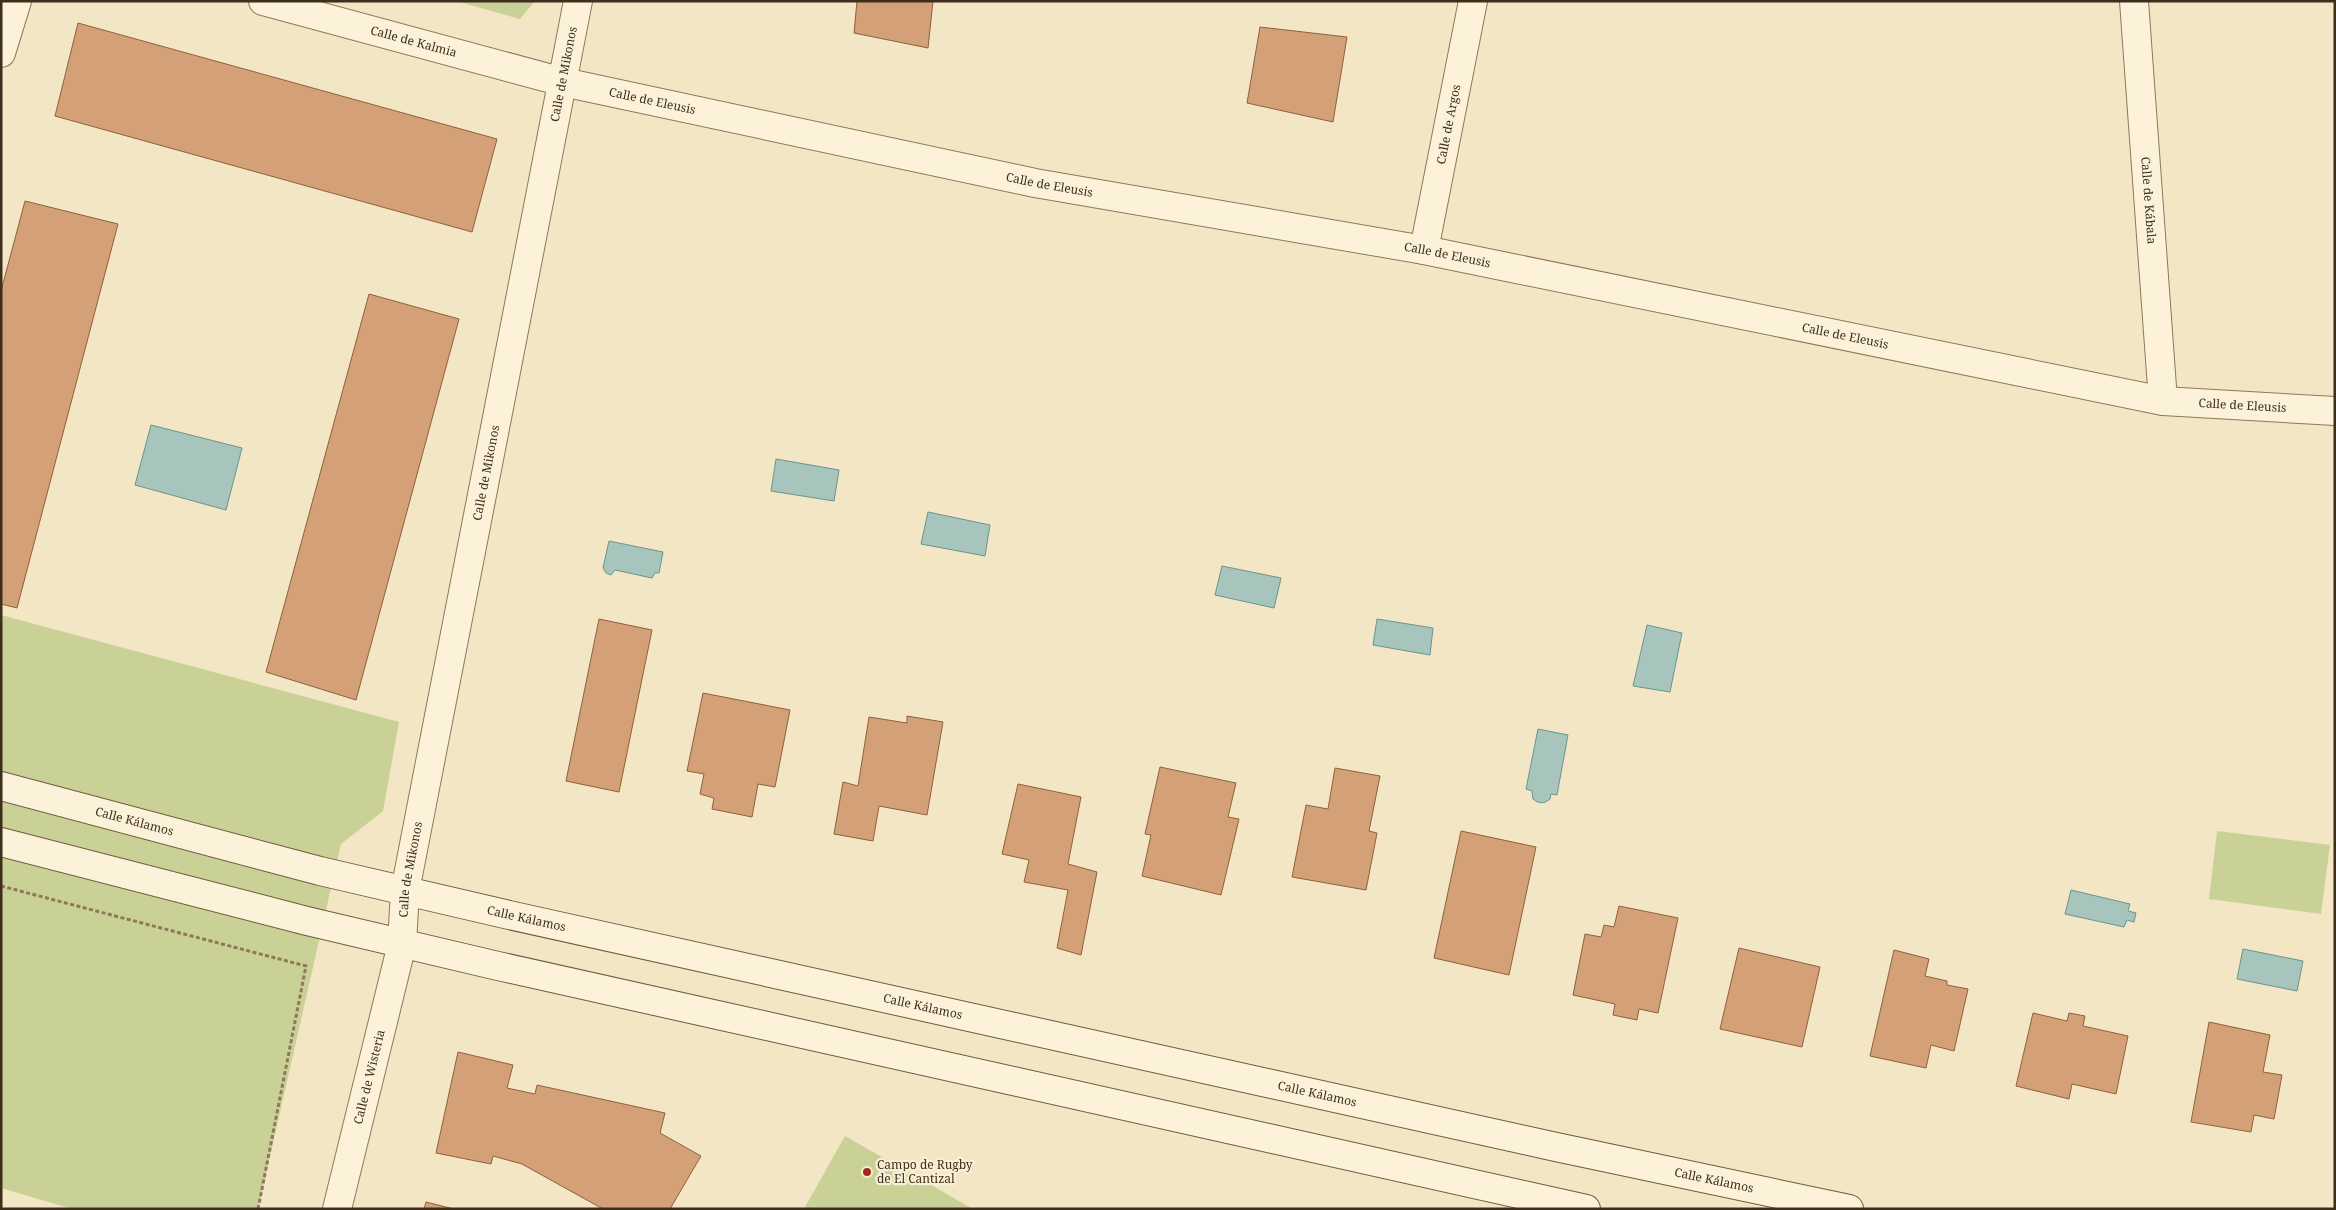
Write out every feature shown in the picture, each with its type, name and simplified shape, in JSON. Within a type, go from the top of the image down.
[{"type":"street","points":[[1,53],[17,1]]},
{"type":"street","name":"Calle de Kalmia","points":[[263,1],[563,82]]},
{"type":"street","name":"Calle de Mikonos","points":[[402,944],[405,891],[578,1]]},
{"type":"street","name":"Calle de Argos","points":[[1424,250],[1474,1]]},
{"type":"street","name":"Calle de Kábala","points":[[2134,1],[2163,401]]},
{"type":"street","name":"Calle de Eleusis","points":[[563,82],[1035,183],[1424,250],[2163,401],[2335,412]]},
{"type":"street","name":"Calle Kálamos","points":[[1,786],[310,868],[405,891],[1556,1147],[1849,1209]]},
{"type":"street","points":[[1,842],[402,944],[1548,1205],[1586,1209]]},
{"type":"street","name":"Calle de Wisteria","points":[[337,1209],[402,944]]},
{"type":"path","points":[[1,886],[306,966],[258,1209]]},
{"type":"green space","points":[[456,1],[535,1],[520,19]]},
{"type":"green space","points":[[1,615],[399,722],[383,811],[341,844],[258,1209],[72,1209],[1,1188]]},
{"type":"green space","points":[[2217,831],[2330,845],[2321,914],[2209,899]]},
{"type":"green space","name":"Campo de Rugby de El Cantizal","points":[[845,1136],[973,1209],[804,1209]]},
{"type":"water","points":[[151,425],[242,448],[226,510],[135,485]]},
{"type":"water","points":[[776,459],[839,470],[834,501],[771,491]]},
{"type":"water","points":[[928,512],[990,525],[985,556],[921,544]]},
{"type":"water","points":[[609,541],[663,552],[659,573],[655,573],[652,578],[615,570],[611,575],[606,573],[603,568]]},
{"type":"water","points":[[1222,566],[1281,578],[1274,608],[1215,595]]},
{"type":"water","points":[[1377,619],[1433,628],[1430,655],[1373,645]]},
{"type":"water","points":[[1647,625],[1682,633],[1670,692],[1633,686]]},
{"type":"water","points":[[1538,729],[1568,735],[1557,795],[1551,794],[1550,799],[1542,803],[1533,799],[1532,791],[1526,789]]},
{"type":"water","points":[[2071,890],[2130,904],[2128,911],[2136,913],[2134,922],[2127,920],[2124,927],[2065,914]]},
{"type":"water","points":[[2243,949],[2303,961],[2297,991],[2237,979]]},
{"type":"building","points":[[857,1],[933,1],[928,48],[854,33]]},
{"type":"building","points":[[78,23],[497,139],[472,232],[55,116]]},
{"type":"building","points":[[1260,27],[1347,37],[1333,122],[1247,103]]},
{"type":"building","points":[[25,201],[118,224],[17,608],[1,604],[1,291]]},
{"type":"building","points":[[369,294],[459,319],[356,700],[266,672]]},
{"type":"building","points":[[599,619],[652,630],[619,792],[566,781]]},
{"type":"building","points":[[703,693],[790,710],[775,787],[758,784],[752,817],[712,809],[714,798],[700,794],[704,774],[687,771]]},
{"type":"building","points":[[907,716],[943,722],[927,815],[879,806],[873,841],[834,834],[843,782],[858,786],[869,717],[907,723]]},
{"type":"building","points":[[1160,767],[1236,783],[1228,817],[1239,819],[1221,895],[1142,876],[1151,835],[1145,834]]},
{"type":"building","points":[[1335,768],[1380,776],[1369,831],[1377,833],[1366,890],[1292,877],[1306,805],[1328,809]]},
{"type":"building","points":[[1018,784],[1081,797],[1068,864],[1097,872],[1081,955],[1057,948],[1068,890],[1024,882],[1029,860],[1002,854]]},
{"type":"building","points":[[1461,831],[1536,847],[1509,975],[1434,958]]},
{"type":"building","points":[[1619,906],[1678,918],[1658,1013],[1639,1009],[1637,1020],[1613,1015],[1615,1004],[1573,995],[1585,934],[1601,937],[1604,925],[1614,927]]},
{"type":"building","points":[[1739,948],[1820,967],[1802,1047],[1720,1029]]},
{"type":"building","points":[[1894,950],[1929,959],[1925,976],[1947,981],[1947,985],[1968,989],[1954,1051],[1931,1045],[1926,1068],[1870,1056]]},
{"type":"building","points":[[2033,1013],[2067,1021],[2069,1013],[2085,1016],[2083,1026],[2128,1036],[2116,1094],[2072,1084],[2069,1099],[2016,1086]]},
{"type":"building","points":[[2209,1022],[2270,1035],[2263,1072],[2282,1075],[2274,1119],[2254,1115],[2251,1132],[2191,1122]]},
{"type":"building","points":[[458,1052],[513,1065],[507,1088],[535,1094],[537,1085],[665,1113],[660,1133],[701,1156],[670,1209],[603,1209],[522,1164],[493,1156],[491,1164],[436,1153]]},
{"type":"building","points":[[426,1202],[454,1209],[424,1209]]},
{"type":"place","name":"Campo de Rugby de El Cantizal","points":[[867,1172]]}]
